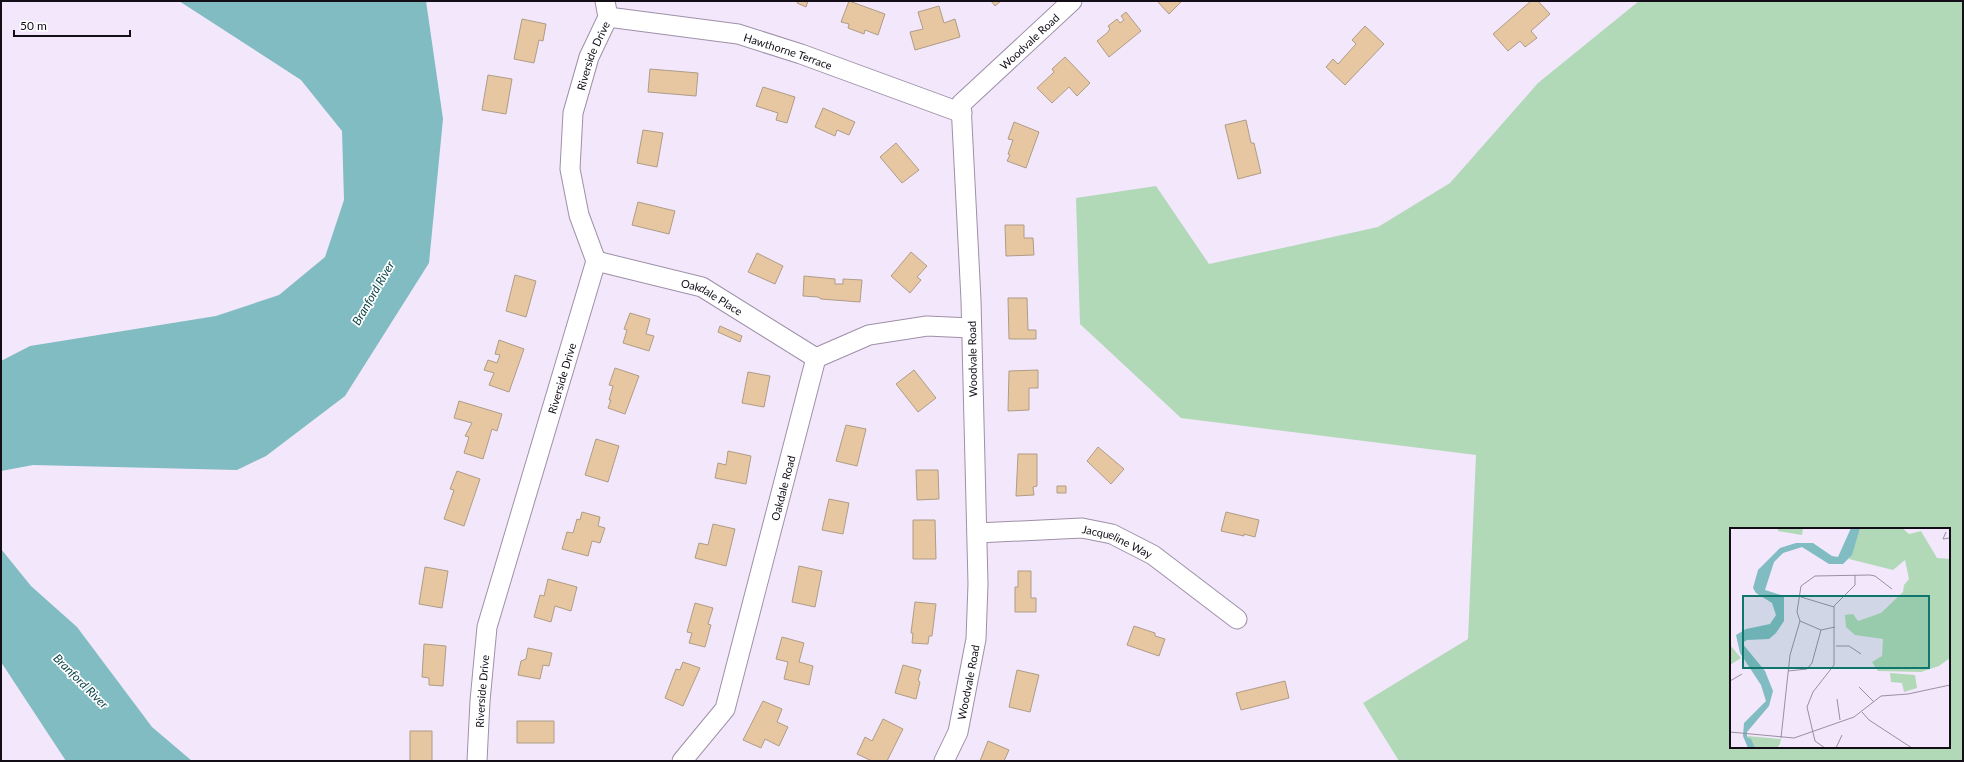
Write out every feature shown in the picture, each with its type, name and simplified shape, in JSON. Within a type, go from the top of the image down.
[{"type":"street","name":"Woodvale Road","points":[[944,761],[958,732],[976,639],[978,584],[971,328],[961,104],[1072,1]]},
{"type":"street","name":"Hawthorne Terrace","points":[[606,9],[738,34],[801,54],[962,113]]},
{"type":"street","name":"Riverside Drive","points":[[477,761],[480,701],[487,627],[596,262],[579,215],[570,169],[572,113],[589,57],[606,9]]},
{"type":"street","name":"Oakdale Place","points":[[596,262],[702,287],[816,358]]},
{"type":"street","points":[[816,358],[869,335],[927,326],[971,328]]},
{"type":"street","name":"Oakdale Road","points":[[682,761],[724,709],[816,358]]},
{"type":"street","name":"Jacqueline Way","points":[[977,533],[1082,528],[1112,534],[1153,555],[1237,619]]},
{"type":"shaded area","points":[[1639,1],[1963,1],[1963,761],[1399,761],[1363,703],[1468,639],[1476,455],[1181,418],[1080,324],[1076,198],[1156,186],[1209,264],[1378,227],[1450,183],[1538,83]]},
{"type":"water","name":"Branford River","points":[[179,1],[426,1],[443,119],[429,263],[345,396],[266,456],[237,470],[33,465],[1,471],[1,361],[30,346],[216,316],[279,295],[325,257],[344,200],[342,131],[301,80]]},
{"type":"water","name":"Branford River","points":[[1,549],[31,586],[77,627],[152,727],[192,761],[66,761],[1,662]]},
{"type":"building","points":[[798,1],[808,1],[806,7],[797,3]]},
{"type":"building","points":[[849,1],[885,14],[878,35],[865,30],[864,34],[848,28],[849,24],[841,22]]},
{"type":"building","points":[[991,1],[1001,1],[995,6]]},
{"type":"building","points":[[1157,1],[1180,1],[1181,2],[1169,14]]},
{"type":"building","points":[[1531,1],[1538,1],[1550,14],[1531,31],[1537,38],[1525,47],[1520,41],[1508,51],[1493,34]]},
{"type":"building","points":[[939,6],[944,23],[955,19],[960,37],[915,50],[910,32],[923,29],[918,12]]},
{"type":"building","points":[[1126,12],[1141,31],[1109,57],[1097,41],[1107,33],[1110,29],[1108,26],[1117,19],[1120,23],[1124,20],[1121,16]]},
{"type":"building","points":[[522,19],[546,24],[543,41],[539,40],[534,63],[514,59]]},
{"type":"building","points":[[1365,26],[1384,44],[1345,85],[1326,67],[1333,59],[1338,64],[1356,44],[1352,40]]},
{"type":"building","points":[[1065,57],[1090,83],[1077,96],[1069,87],[1052,103],[1037,88],[1054,72],[1052,69]]},
{"type":"building","points":[[650,69],[698,73],[696,96],[648,92]]},
{"type":"building","points":[[488,75],[512,79],[506,114],[482,110]]},
{"type":"building","points":[[763,87],[795,97],[787,123],[776,120],[778,113],[756,106]]},
{"type":"building","points":[[823,108],[855,122],[849,135],[837,130],[835,136],[815,127]]},
{"type":"building","points":[[1246,120],[1251,143],[1254,143],[1261,173],[1238,179],[1225,125]]},
{"type":"building","points":[[1014,122],[1039,132],[1026,168],[1007,161],[1010,155],[1008,154],[1013,140],[1008,139]]},
{"type":"building","points":[[643,130],[663,133],[657,167],[637,163]]},
{"type":"building","points":[[896,143],[919,170],[902,183],[880,157]]},
{"type":"building","points":[[638,202],[675,211],[669,234],[632,225]]},
{"type":"building","points":[[1005,225],[1024,225],[1024,238],[1033,238],[1034,255],[1006,256]]},
{"type":"building","points":[[911,252],[927,266],[917,277],[921,280],[910,293],[891,276]]},
{"type":"building","points":[[757,253],[783,266],[775,284],[748,272]]},
{"type":"building","points":[[515,275],[536,281],[526,317],[506,311]]},
{"type":"building","points":[[804,276],[835,279],[835,284],[843,284],[843,279],[862,280],[860,302],[803,296]]},
{"type":"building","points":[[1008,298],[1027,298],[1028,330],[1036,330],[1036,339],[1009,339]]},
{"type":"building","points":[[630,313],[650,319],[646,334],[654,336],[649,351],[623,343],[627,330],[624,329]]},
{"type":"building","points":[[720,326],[742,336],[740,342],[718,332]]},
{"type":"building","points":[[499,340],[524,349],[509,392],[489,385],[494,373],[484,370],[488,360],[497,363],[500,355],[495,354]]},
{"type":"building","points":[[615,368],[639,376],[625,414],[608,408],[613,386],[609,385]]},
{"type":"building","points":[[914,370],[936,398],[918,412],[896,384]]},
{"type":"building","points":[[1038,370],[1038,388],[1029,388],[1029,410],[1008,411],[1009,371]]},
{"type":"building","points":[[748,372],[770,376],[764,407],[742,403]]},
{"type":"building","points":[[459,401],[502,414],[497,431],[492,429],[483,459],[464,453],[469,437],[465,436],[472,423],[454,418]]},
{"type":"building","points":[[846,425],[866,429],[857,466],[836,461]]},
{"type":"building","points":[[596,439],[619,446],[608,482],[585,475]]},
{"type":"building","points":[[1098,447],[1124,469],[1111,484],[1087,461]]},
{"type":"building","points":[[728,451],[751,456],[746,484],[715,478],[718,463],[726,465]]},
{"type":"building","points":[[1018,454],[1037,454],[1037,486],[1033,487],[1034,495],[1016,496]]},
{"type":"building","points":[[916,470],[938,470],[939,499],[917,500]]},
{"type":"building","points":[[457,471],[480,479],[464,526],[444,519],[454,490],[450,489]]},
{"type":"building","points":[[1057,486],[1066,486],[1066,493],[1057,493]]},
{"type":"building","points":[[829,499],[849,503],[843,534],[822,530]]},
{"type":"building","points":[[582,512],[600,517],[598,526],[605,528],[600,543],[592,541],[588,556],[562,549],[567,532],[573,533],[577,519],[580,520]]},
{"type":"building","points":[[1226,512],[1259,520],[1255,537],[1221,531]]},
{"type":"building","points":[[913,520],[935,520],[936,559],[913,559]]},
{"type":"building","points":[[713,524],[735,529],[726,566],[695,558],[699,543],[708,545]]},
{"type":"building","points":[[799,566],[822,571],[815,607],[792,602]]},
{"type":"building","points":[[425,567],[448,571],[442,608],[419,604]]},
{"type":"building","points":[[1018,571],[1031,571],[1031,598],[1036,598],[1036,612],[1015,612],[1015,587],[1018,587]]},
{"type":"building","points":[[548,579],[577,587],[571,611],[555,606],[551,622],[534,617],[540,595],[544,596]]},
{"type":"building","points":[[915,602],[936,604],[932,636],[929,636],[928,644],[912,643],[913,633],[911,633]]},
{"type":"building","points":[[695,603],[713,608],[708,624],[711,625],[705,647],[689,643],[692,633],[687,632]]},
{"type":"building","points":[[1134,626],[1155,633],[1155,636],[1165,639],[1159,656],[1127,645]]},
{"type":"building","points":[[782,637],[804,643],[799,662],[813,666],[809,685],[784,679],[788,662],[776,659]]},
{"type":"building","points":[[424,644],[446,646],[443,686],[429,685],[429,678],[422,677]]},
{"type":"building","points":[[528,648],[552,653],[549,666],[543,665],[540,679],[518,675],[521,661],[526,659]]},
{"type":"building","points":[[683,662],[700,668],[683,706],[665,698],[676,669],[680,670]]},
{"type":"building","points":[[903,665],[921,670],[918,680],[920,682],[916,699],[895,693]]},
{"type":"building","points":[[1017,670],[1039,675],[1030,712],[1009,707]]},
{"type":"building","points":[[1285,681],[1289,698],[1241,710],[1236,693]]},
{"type":"building","points":[[763,701],[782,709],[777,722],[788,727],[779,746],[765,739],[761,748],[743,740]]},
{"type":"building","points":[[883,719],[903,729],[887,761],[872,761],[857,754],[865,737],[872,741]]},
{"type":"building","points":[[517,721],[554,721],[554,743],[517,743]]},
{"type":"building","points":[[410,731],[432,731],[432,761],[410,761]]},
{"type":"building","points":[[988,741],[1009,750],[1004,761],[980,761]]}]
